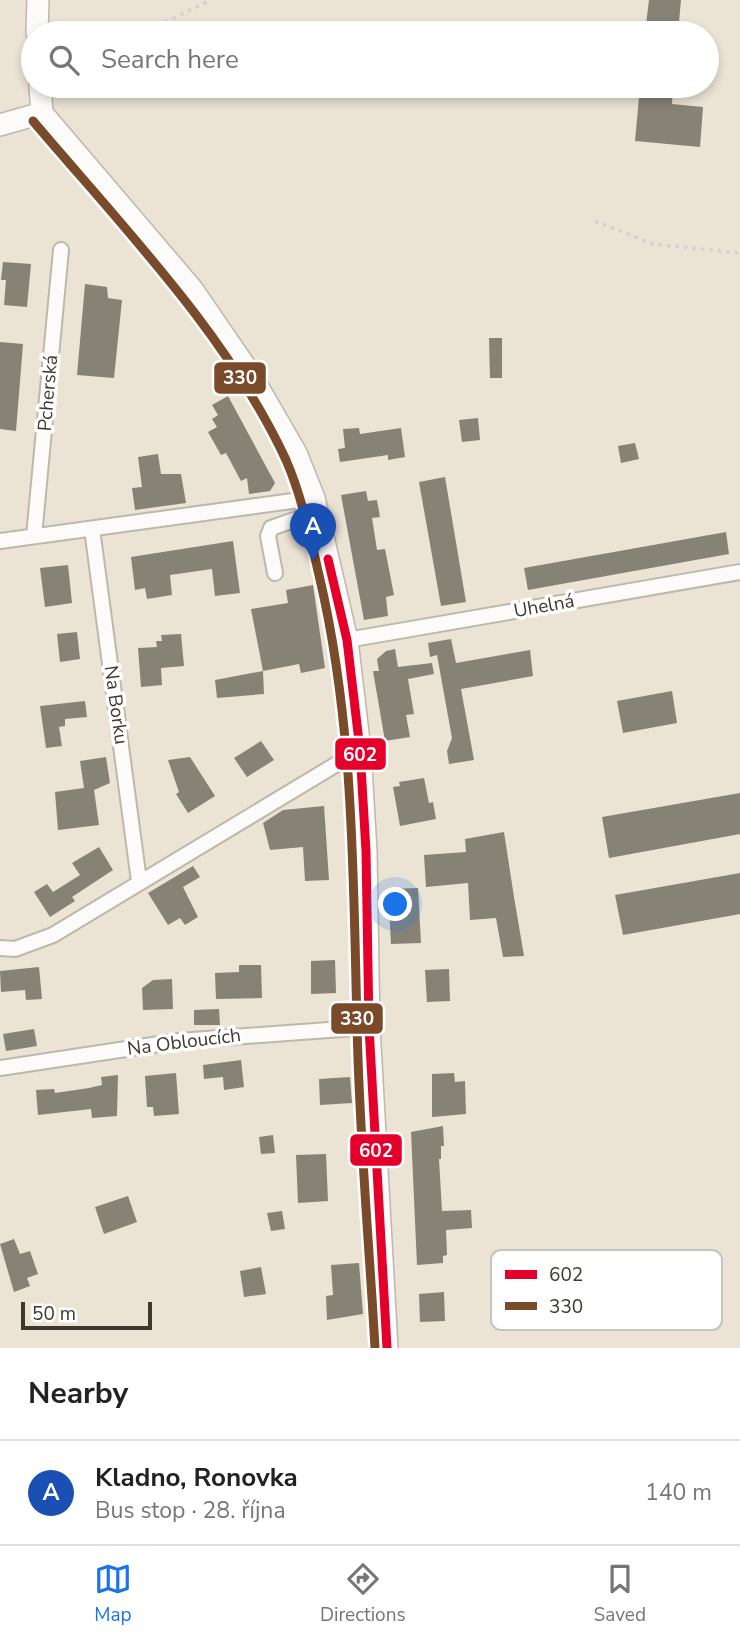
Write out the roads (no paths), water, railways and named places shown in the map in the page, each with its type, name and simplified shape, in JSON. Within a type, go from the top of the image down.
[{"type":"main road","points":[[37,21],[38,0]]},
{"type":"main road","points":[[41,98],[42,113],[126,208],[192,289],[257,386],[296,453],[315,505],[347,640],[360,750],[366,851],[369,1027],[387,1348]]},
{"type":"main road","points":[[0,125],[42,113]]},
{"type":"street","name":"Pcherská","points":[[34,536],[61,250]]},
{"type":"street","points":[[0,541],[315,505]]},
{"type":"street","points":[[275,573],[268,536],[271,528],[315,505]]},
{"type":"street","name":"Na Borku","points":[[92,529],[139,881]]},
{"type":"street","name":"Uhelná","points":[[347,640],[740,572]]},
{"type":"street","points":[[0,948],[15,949],[53,935],[360,750]]},
{"type":"street","name":"Na Obloucích","points":[[0,1068],[179,1041],[369,1027]]},
{"type":"place","name":"Kladno, Ronovka","points":[[313,561]]}]
